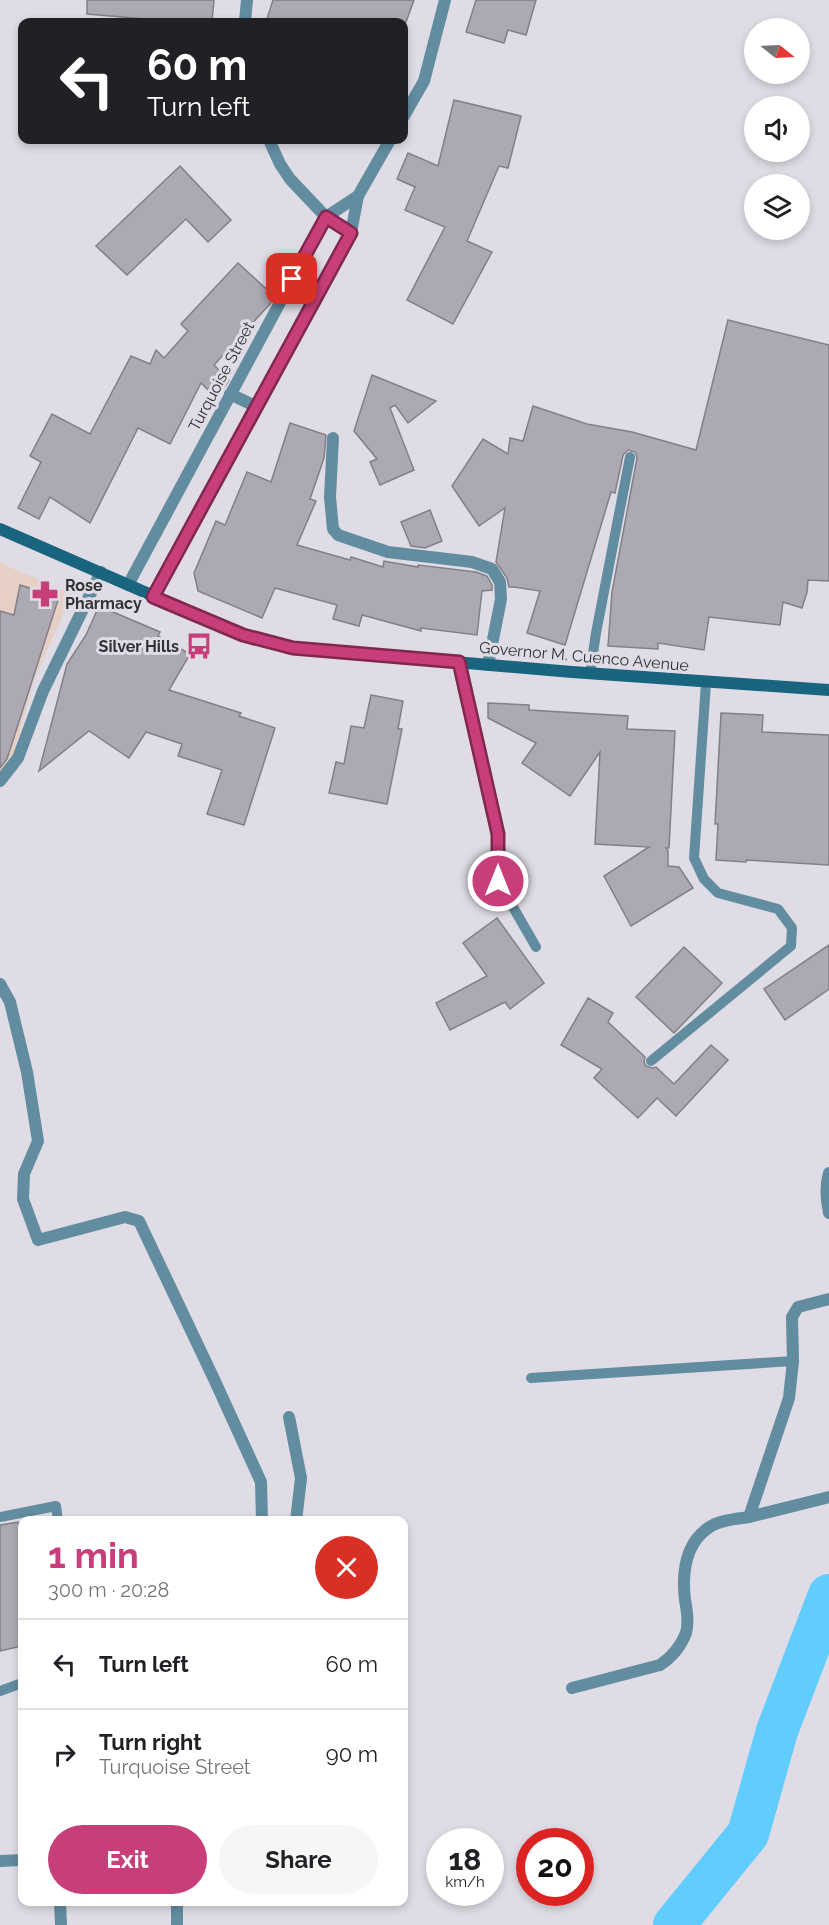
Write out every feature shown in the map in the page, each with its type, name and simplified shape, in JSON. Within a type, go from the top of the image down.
[{"type":"main road","name":"Governor M. Cuenco Avenue","points":[[0,529],[243,635],[293,648],[590,674],[829,690]]},
{"type":"street","points":[[246,18],[247,0]]},
{"type":"street","points":[[408,109],[424,81],[445,0]]},
{"type":"street","points":[[270,144],[290,179],[326,217],[351,233]]},
{"type":"street","name":"Turquoise Street","points":[[153,597],[351,233],[358,196],[388,144]]},
{"type":"street","name":"Turquoise Street","points":[[128,585],[326,217],[358,196]]},
{"type":"street","points":[[230,394],[257,408]]},
{"type":"street","points":[[333,438],[331,513],[333,529],[338,535],[388,552],[472,562],[492,569],[500,582],[501,599],[488,665]]},
{"type":"street","points":[[0,781],[18,758],[44,691],[101,572]]},
{"type":"street","points":[[0,984],[10,1002],[27,1072],[38,1141],[24,1174],[23,1199],[38,1240],[125,1216],[139,1221],[261,1482],[262,1516]]},
{"type":"street","points":[[829,1173],[826,1181],[826,1199],[829,1213]]},
{"type":"street","points":[[749,1517],[789,1398],[793,1362],[792,1317],[798,1307],[829,1299]]},
{"type":"street","points":[[289,1417],[301,1478],[297,1516]]},
{"type":"street","points":[[572,1688],[660,1665],[671,1657],[686,1632],[684,1573],[686,1557],[696,1539],[709,1527],[829,1497]]},
{"type":"street","points":[[0,1862],[18,1859]]},
{"type":"street","points":[[60,1906],[61,1925]]},
{"type":"street","points":[[177,1906],[177,1925]]},
{"type":"lane","points":[[590,674],[630,457]]},
{"type":"lane","points":[[459,662],[498,834],[498,881],[536,947]]},
{"type":"lane","points":[[651,1061],[791,946],[792,928],[778,909],[718,893],[704,879],[693,858],[706,683]]},
{"type":"lane","points":[[531,1378],[793,1362]]},
{"type":"lane","points":[[0,1517],[56,1506],[57,1516]]},
{"type":"lane","points":[[0,1691],[18,1684]]},
{"type":"shaded area","points":[[0,563],[72,594],[34,680],[11,764],[0,776]]},
{"type":"building","points":[[87,0],[214,0],[212,18],[133,18],[87,14]]},
{"type":"building","points":[[273,0],[414,0],[407,18],[267,18]]},
{"type":"building","points":[[476,0],[536,0],[526,35],[508,30],[504,43],[466,32]]},
{"type":"building","points":[[454,100],[521,116],[508,168],[499,166],[467,241],[492,252],[453,324],[407,300],[445,227],[405,210],[415,187],[397,179],[408,153],[438,166]]},
{"type":"building","points":[[180,166],[231,220],[208,242],[186,219],[127,275],[96,246]]},
{"type":"building","points":[[238,263],[274,296],[270,304],[214,365],[229,380],[226,385],[215,397],[201,383],[170,444],[138,428],[90,523],[50,497],[39,519],[18,508],[41,462],[30,456],[52,414],[90,434],[131,356],[150,364],[156,350],[164,358],[188,331],[181,324]]},
{"type":"building","points":[[728,320],[829,345],[829,581],[808,580],[802,608],[783,602],[780,625],[709,617],[704,650],[658,643],[658,649],[608,646],[612,592],[637,458],[635,452],[628,450],[623,455],[615,493],[611,492],[565,645],[527,633],[540,591],[509,587],[507,578],[496,562],[505,508],[479,526],[452,486],[483,439],[508,454],[510,438],[523,441],[533,406],[587,424],[632,432],[696,450]]},
{"type":"building","points":[[372,375],[436,401],[408,423],[395,405],[390,408],[414,470],[380,485],[370,462],[377,459],[354,431]]},
{"type":"building","points":[[290,423],[326,435],[324,458],[310,499],[316,501],[297,545],[383,567],[384,561],[418,567],[418,565],[476,572],[487,576],[492,590],[482,591],[477,635],[421,628],[421,631],[362,615],[359,626],[333,619],[337,605],[275,588],[262,618],[198,591],[194,573],[216,521],[225,525],[247,472],[271,482]]},
{"type":"building","points":[[430,510],[442,541],[425,548],[411,546],[401,522]]},
{"type":"building","points":[[20,585],[59,597],[7,759],[0,768],[0,611],[14,615]]},
{"type":"building","points":[[99,606],[160,632],[158,636],[190,654],[169,690],[241,713],[239,716],[275,728],[244,825],[207,814],[222,770],[178,756],[182,744],[146,732],[129,758],[89,731],[39,771],[67,664],[86,635]]},
{"type":"building","points":[[371,695],[403,701],[398,729],[402,729],[387,804],[329,793],[336,762],[344,764],[351,726],[364,728]]},
{"type":"building","points":[[488,703],[529,705],[529,710],[628,716],[627,729],[675,731],[669,848],[666,848],[668,866],[679,867],[693,888],[631,926],[604,876],[649,847],[595,844],[600,752],[570,796],[522,763],[536,743],[488,718]]},
{"type":"building","points":[[721,713],[763,715],[762,732],[829,735],[829,865],[716,860],[718,824],[715,824]]},
{"type":"building","points":[[497,918],[544,983],[510,1009],[505,1002],[450,1030],[436,1003],[487,976],[463,943]]},
{"type":"building","points":[[829,945],[829,989],[785,1020],[764,989]]},
{"type":"building","points":[[684,947],[722,983],[674,1033],[636,997]]},
{"type":"building","points":[[588,998],[613,1013],[608,1022],[645,1057],[646,1066],[656,1067],[674,1084],[711,1045],[728,1060],[676,1116],[657,1098],[638,1118],[594,1078],[602,1069],[561,1045]]},
{"type":"building","points":[[18,1522],[18,1647],[0,1651],[0,1525]]},
{"type":"waterway","points":[[674,1925],[748,1834],[777,1731],[829,1595]]},
{"type":"place","name":"Rose Pharmacy","points":[[45,594]]},
{"type":"place","name":"Silver Hills","points":[[199,646]]},
{"type":"route","points":[[292,279],[326,217],[351,233],[153,597],[243,635],[293,648],[459,662],[498,834],[498,881]]}]
